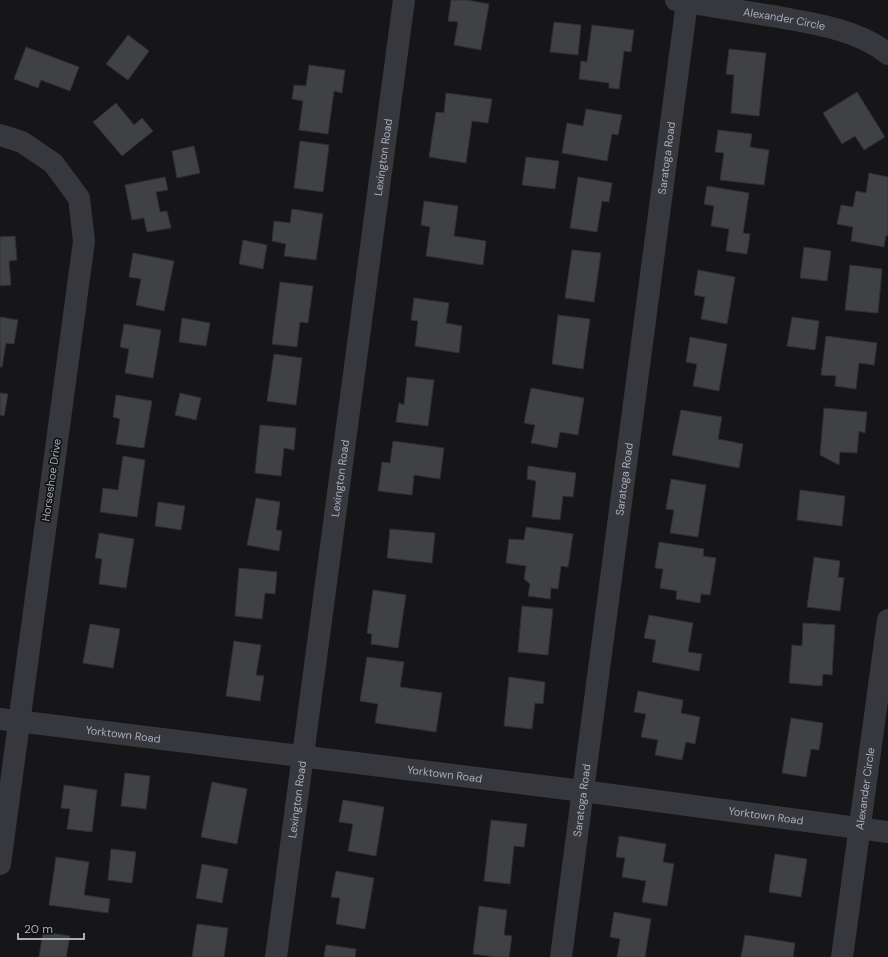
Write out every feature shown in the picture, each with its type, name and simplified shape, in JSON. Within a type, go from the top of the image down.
[{"type":"street","name":"Lexington Road","points":[[276,957],[404,0]]},
{"type":"street","name":"Alexander Circle","points":[[681,1],[819,24],[849,33],[882,48],[888,54]]},
{"type":"street","name":"Saratoga Road","points":[[561,957],[681,1]]},
{"type":"street","name":"Horseshoe Drive","points":[[0,135],[22,142],[53,163],[80,198],[84,241],[9,720],[0,864]]},
{"type":"street","name":"Alexander Circle","points":[[842,957],[888,620]]},
{"type":"street","name":"Yorktown Road","points":[[9,720],[583,791],[888,832]]},
{"type":"building","points":[[451,0],[467,0],[489,4],[481,50],[454,45],[458,22],[448,21]]},
{"type":"building","points":[[554,22],[581,25],[578,55],[550,52]]},
{"type":"building","points":[[592,25],[634,30],[631,52],[624,51],[619,89],[609,88],[609,83],[579,79],[581,61],[587,62]]},
{"type":"building","points":[[128,35],[149,51],[128,80],[106,64]]},
{"type":"building","points":[[26,47],[79,67],[70,91],[41,80],[38,88],[14,79]]},
{"type":"building","points":[[729,49],[766,53],[759,116],[731,113],[734,75],[726,74]]},
{"type":"building","points":[[309,65],[345,70],[342,93],[334,91],[328,134],[299,130],[303,101],[292,99],[294,85],[306,86]]},
{"type":"building","points":[[857,92],[885,137],[864,150],[855,136],[842,144],[823,113]]},
{"type":"building","points":[[446,93],[492,99],[488,123],[472,121],[466,163],[429,157],[436,112],[444,113]]},
{"type":"building","points":[[116,103],[134,125],[142,118],[153,131],[122,156],[93,122]]},
{"type":"building","points":[[586,109],[622,115],[618,135],[612,134],[607,161],[562,153],[567,123],[583,126]]},
{"type":"building","points":[[718,130],[752,134],[750,147],[769,150],[764,185],[720,180],[724,153],[715,152]]},
{"type":"building","points":[[300,141],[329,145],[323,192],[294,188]]},
{"type":"building","points":[[194,146],[200,173],[177,178],[172,151]]},
{"type":"building","points":[[526,157],[559,161],[555,189],[522,185]]},
{"type":"building","points":[[869,173],[888,177],[888,236],[886,235],[884,247],[851,241],[853,227],[837,224],[841,205],[853,207],[856,191],[866,193]]},
{"type":"building","points":[[165,177],[168,190],[156,192],[160,212],[167,211],[171,228],[147,232],[144,218],[132,220],[125,185]]},
{"type":"building","points":[[578,177],[612,183],[609,202],[602,201],[597,232],[570,228]]},
{"type":"building","points":[[707,186],[749,193],[743,233],[750,234],[747,254],[726,251],[729,229],[711,226],[714,206],[704,204]]},
{"type":"building","points":[[424,201],[458,206],[454,236],[486,241],[483,265],[426,256],[430,227],[421,225]]},
{"type":"building","points":[[292,209],[323,214],[316,260],[284,256],[286,244],[272,241],[274,221],[290,223]]},
{"type":"building","points":[[15,236],[17,260],[9,261],[11,285],[0,286],[0,237]]},
{"type":"building","points":[[243,240],[267,245],[263,269],[239,264]]},
{"type":"building","points":[[804,247],[831,251],[827,281],[800,278]]},
{"type":"building","points":[[572,250],[601,253],[594,302],[565,298]]},
{"type":"building","points":[[133,253],[174,261],[164,311],[136,305],[141,279],[129,277]]},
{"type":"building","points":[[850,265],[882,269],[878,313],[845,310]]},
{"type":"building","points":[[698,270],[735,277],[727,324],[701,319],[705,297],[694,295]]},
{"type":"building","points":[[280,282],[313,286],[308,323],[300,322],[297,347],[272,344]]},
{"type":"building","points":[[414,298],[449,303],[446,323],[462,326],[459,353],[415,346],[418,321],[411,320]]},
{"type":"building","points":[[558,315],[590,319],[583,369],[552,364]]},
{"type":"building","points":[[0,317],[18,320],[14,344],[6,343],[2,367],[0,367]]},
{"type":"building","points":[[792,317],[819,321],[815,350],[787,346]]},
{"type":"building","points":[[182,318],[210,323],[206,346],[179,342]]},
{"type":"building","points":[[124,324],[161,330],[153,378],[125,373],[129,349],[120,347]]},
{"type":"building","points":[[826,336],[877,343],[874,365],[859,363],[856,389],[835,386],[836,376],[821,375]]},
{"type":"building","points":[[690,337],[727,344],[719,391],[693,386],[697,364],[686,362]]},
{"type":"building","points":[[274,354],[302,358],[296,405],[267,401]]},
{"type":"building","points":[[407,377],[434,380],[428,426],[396,422],[399,403],[404,405]]},
{"type":"building","points":[[531,388],[584,398],[578,435],[560,432],[557,448],[531,443],[535,425],[524,423]]},
{"type":"building","points":[[0,393],[8,394],[4,416],[0,415]]},
{"type":"building","points":[[180,393],[201,398],[196,420],[175,415]]},
{"type":"building","points":[[116,395],[152,401],[144,448],[116,444],[120,419],[113,417]]},
{"type":"building","points":[[824,408],[867,412],[865,433],[859,431],[857,453],[840,452],[839,465],[820,455]]},
{"type":"building","points":[[681,410],[722,417],[718,439],[743,444],[739,468],[672,455]]},
{"type":"building","points":[[260,425],[296,428],[294,450],[284,448],[281,476],[255,473]]},
{"type":"building","points":[[393,441],[444,448],[440,479],[414,475],[412,495],[378,491],[382,462],[390,463]]},
{"type":"building","points":[[123,456],[145,460],[137,517],[100,512],[103,488],[118,490]]},
{"type":"building","points":[[528,466],[576,473],[573,497],[563,496],[560,520],[532,517],[536,481],[527,479]]},
{"type":"building","points":[[671,479],[706,485],[698,537],[670,533],[674,510],[666,509]]},
{"type":"building","points":[[800,490],[845,496],[842,526],[797,520]]},
{"type":"building","points":[[256,498],[280,502],[276,530],[282,531],[279,551],[247,545]]},
{"type":"building","points":[[158,502],[185,506],[181,530],[155,526]]},
{"type":"building","points":[[526,527],[573,534],[568,567],[561,566],[558,589],[551,588],[550,599],[528,596],[530,584],[524,579],[526,566],[506,563],[509,539],[524,540]]},
{"type":"building","points":[[390,529],[435,533],[432,563],[387,558]]},
{"type":"building","points":[[99,533],[134,539],[126,588],[99,584],[102,559],[95,558]]},
{"type":"building","points":[[659,542],[704,549],[703,556],[716,558],[710,595],[701,594],[700,603],[676,599],[677,591],[660,588],[663,569],[655,568]]},
{"type":"building","points":[[814,557],[840,561],[838,577],[844,578],[840,611],[807,607]]},
{"type":"building","points":[[239,568],[277,572],[275,594],[265,593],[262,619],[235,616]]},
{"type":"building","points":[[373,590],[406,595],[398,648],[371,644],[372,634],[367,633]]},
{"type":"building","points":[[522,606],[553,609],[548,655],[518,652]]},
{"type":"building","points":[[649,615],[693,623],[688,652],[702,654],[699,671],[652,662],[656,640],[644,638]]},
{"type":"building","points":[[803,623],[835,625],[832,675],[823,674],[822,686],[789,683],[792,645],[802,646]]},
{"type":"building","points":[[90,624],[120,629],[113,668],[83,663]]},
{"type":"building","points":[[234,641],[261,645],[256,675],[264,676],[260,701],[226,696]]},
{"type":"building","points":[[367,657],[404,662],[400,687],[442,693],[436,732],[375,723],[378,704],[360,701]]},
{"type":"building","points":[[509,677],[545,682],[543,704],[535,703],[532,729],[504,726]]},
{"type":"building","points":[[638,691],[683,700],[681,713],[700,717],[695,744],[686,742],[682,760],[655,755],[658,740],[641,737],[646,714],[634,712]]},
{"type":"building","points":[[791,718],[823,723],[819,750],[811,749],[806,777],[782,773]]},
{"type":"building","points":[[125,773],[150,776],[146,809],[121,806]]},
{"type":"building","points":[[212,782],[247,789],[237,844],[201,837]]},
{"type":"building","points":[[64,785],[97,790],[92,832],[67,829],[70,809],[61,808]]},
{"type":"building","points":[[343,800],[384,807],[376,856],[348,851],[353,824],[339,822]]},
{"type":"building","points":[[491,820],[527,824],[524,847],[514,846],[510,884],[484,881]]},
{"type":"building","points":[[619,836],[666,844],[663,862],[674,864],[667,906],[642,902],[646,881],[622,877],[625,858],[616,857]]},
{"type":"building","points":[[111,849],[136,852],[132,883],[108,880]]},
{"type":"building","points":[[775,854],[807,859],[801,897],[769,892]]},
{"type":"building","points":[[56,857],[89,862],[84,895],[110,899],[108,913],[49,905]]},
{"type":"building","points":[[202,864],[228,869],[222,903],[196,898]]},
{"type":"building","points":[[336,871],[374,878],[365,929],[336,924],[340,898],[331,897]]},
{"type":"building","points":[[479,906],[507,910],[504,935],[512,936],[509,957],[473,954]]},
{"type":"building","points":[[614,912],[651,919],[645,957],[617,957],[620,939],[610,937]]},
{"type":"building","points":[[197,924],[228,928],[224,957],[192,957]]},
{"type":"building","points":[[43,932],[70,936],[66,957],[39,957]]},
{"type":"building","points":[[745,935],[795,943],[793,957],[741,957]]},
{"type":"building","points":[[326,945],[356,949],[355,957],[324,957]]}]
